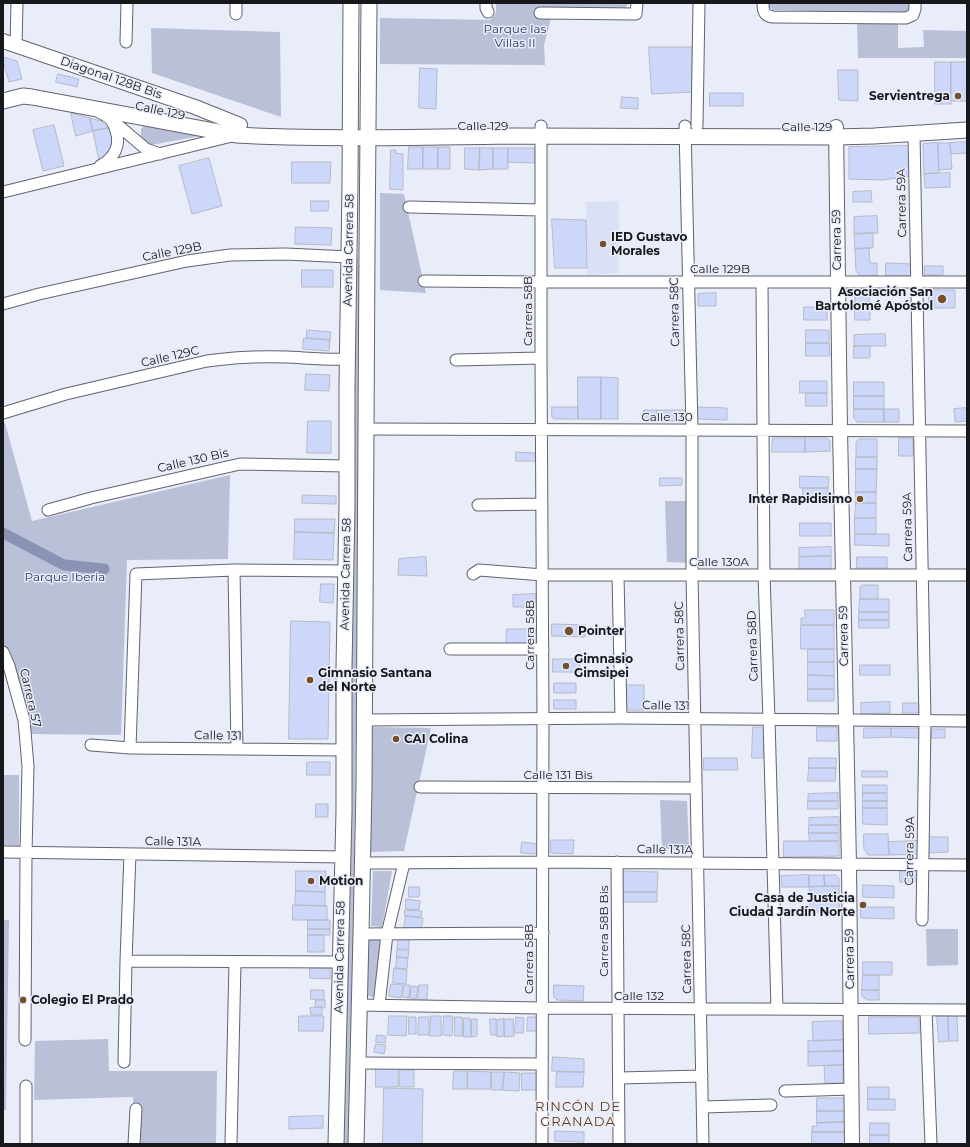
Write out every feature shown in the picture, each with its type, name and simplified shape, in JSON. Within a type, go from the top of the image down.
[{"type":"main road","name":"Avenida Carrera 58","points":[[336,1144],[344,811],[344,667],[351,3]]},
{"type":"main road","name":"Avenida Carrera 58","points":[[356,1144],[363,863],[369,3]]},
{"type":"main road","name":"Calle 129","points":[[3,91],[26,88],[91,97],[202,120],[238,130]]},
{"type":"main road","name":"Calle 129","points":[[3,101],[23,96],[32,96],[88,107],[238,130],[265,126],[350,132],[689,130],[914,134],[967,130]]},
{"type":"main road","name":"Calle 129","points":[[836,132],[967,120]]},
{"type":"street","points":[[10,44],[17,3]]},
{"type":"street","points":[[126,42],[127,3]]},
{"type":"street","name":"Carrera 58C","points":[[699,3],[689,130],[688,282],[692,430],[692,575],[703,1144]]},
{"type":"street","points":[[763,3],[765,14],[773,17],[906,18],[913,15],[915,3]]},
{"type":"street","points":[[540,13],[637,9]]},
{"type":"street","name":"Diagonal 128B Bis","points":[[10,44],[180,102],[238,130]]},
{"type":"street","name":"Calle 129","points":[[88,107],[100,112],[146,149],[160,154]]},
{"type":"street","points":[[93,170],[105,164],[116,151],[118,143],[117,134],[111,120]]},
{"type":"street","points":[[3,192],[160,154],[238,130]]},
{"type":"street","name":"Carrera 58B","points":[[541,131],[540,210],[543,575],[542,1144]]},
{"type":"street","name":"Carrera 59","points":[[836,132],[852,1144]]},
{"type":"street","name":"Carrera 59A","points":[[914,134],[925,721],[922,920]]},
{"type":"street","points":[[409,207],[540,210]]},
{"type":"street","name":"Calle 129B","points":[[3,304],[47,292],[194,260],[230,255],[286,254],[349,257]]},
{"type":"street","name":"Calle 129B","points":[[424,282],[967,282]]},
{"type":"street","name":"Carrera 58D","points":[[762,282],[764,575],[777,1009]]},
{"type":"street","name":"Calle 129C","points":[[3,413],[66,394],[224,358],[287,357],[347,359]]},
{"type":"street","points":[[456,360],[541,358]]},
{"type":"street","name":"Calle 130","points":[[366,429],[967,431]]},
{"type":"street","name":"Calle 130 Bis","points":[[48,510],[91,498],[240,464],[347,466]]},
{"type":"street","points":[[478,505],[542,504]]},
{"type":"street","points":[[234,570],[237,749]]},
{"type":"street","points":[[130,748],[136,574],[234,570],[346,571]]},
{"type":"street","name":"Calle 130A","points":[[473,574],[479,570],[543,575],[967,575]]},
{"type":"street","points":[[618,575],[621,718]]},
{"type":"street","points":[[450,649],[543,649]]},
{"type":"street","name":"Carrera 57","points":[[3,652],[9,666],[24,720],[28,766],[25,1040]]},
{"type":"street","name":"Calle 131","points":[[364,720],[621,718],[695,720],[769,719],[967,721]]},
{"type":"street","name":"Calle 131","points":[[91,745],[130,748],[344,750]]},
{"type":"street","name":"Calle 131 Bis","points":[[420,787],[696,788]]},
{"type":"street","name":"Calle 131A","points":[[3,852],[343,857]]},
{"type":"street","points":[[124,1062],[130,854]]},
{"type":"street","name":"Calle 131A","points":[[363,863],[617,862],[967,865]]},
{"type":"street","name":"Carrera 58B Bis","points":[[617,862],[619,1144]]},
{"type":"street","points":[[379,1005],[387,934],[404,863]]},
{"type":"street","points":[[361,934],[542,934]]},
{"type":"street","points":[[126,961],[340,962]]},
{"type":"street","points":[[230,1144],[235,962]]},
{"type":"street","name":"Calle 132","points":[[360,1005],[617,1009],[967,1010]]},
{"type":"street","points":[[926,1010],[931,1144]]},
{"type":"street","points":[[358,1063],[542,1064]]},
{"type":"street","points":[[619,1078],[702,1076]]},
{"type":"street","points":[[26,1086],[26,1144]]},
{"type":"street","points":[[785,1091],[852,1090]]},
{"type":"street","points":[[703,1107],[771,1105]]},
{"type":"street","points":[[134,1144],[136,1109]]},
{"type":"shaded area","name":"IED Gustavo Morales","points":[[619,201],[619,273],[587,275],[586,202]]},
{"type":"green space","name":"Parque las Villas II","points":[[496,3],[629,3],[624,9],[553,10],[544,45],[545,65],[380,64],[380,18],[490,20],[496,13]]},
{"type":"green space","points":[[768,3],[912,3],[912,9],[905,13],[772,10]]},
{"type":"green space","points":[[857,23],[898,24],[898,48],[924,47],[923,30],[967,31],[967,58],[858,58]]},
{"type":"green space","points":[[151,28],[280,32],[281,117],[152,73]]},
{"type":"green space","points":[[145,125],[206,135],[151,145],[141,141],[141,129]]},
{"type":"green space","points":[[380,193],[404,194],[426,293],[380,290]]},
{"type":"green space","points":[[354,226],[361,288],[351,1144],[341,1144]]},
{"type":"green space","name":"Parque Iberia","points":[[3,423],[5,423],[32,521],[230,475],[228,559],[127,560],[121,735],[29,734],[3,656]]},
{"type":"green space","points":[[665,501],[686,501],[687,563],[667,562]]},
{"type":"green space","points":[[373,727],[431,728],[404,851],[369,852]]},
{"type":"green space","points":[[3,775],[19,775],[19,846],[3,845]]},
{"type":"green space","points":[[660,800],[687,801],[689,848],[662,849]]},
{"type":"green space","points":[[373,871],[392,871],[382,927],[371,926]]},
{"type":"green space","points":[[3,920],[9,920],[6,1110],[3,1110]]},
{"type":"green space","points":[[926,929],[958,929],[958,965],[927,966]]},
{"type":"green space","points":[[383,939],[378,998],[367,996],[368,940]]},
{"type":"green space","points":[[108,1039],[109,1071],[217,1071],[216,1144],[134,1144],[133,1097],[34,1100],[35,1041]]},
{"type":"building","points":[[649,47],[692,47],[692,92],[652,94]]},
{"type":"building","points":[[3,57],[17,61],[22,79],[9,82]]},
{"type":"building","points":[[935,62],[951,62],[951,104],[935,104]]},
{"type":"building","points":[[951,62],[967,62],[967,101],[951,101]]},
{"type":"building","points":[[420,68],[437,69],[436,109],[419,108]]},
{"type":"building","points":[[838,70],[858,70],[858,101],[839,100]]},
{"type":"building","points":[[58,74],[79,79],[77,87],[56,82]]},
{"type":"building","points":[[710,93],[743,93],[743,106],[710,106]]},
{"type":"building","points":[[622,97],[638,98],[638,109],[621,108]]},
{"type":"building","points":[[71,113],[90,118],[93,131],[76,136]]},
{"type":"building","points":[[90,118],[101,121],[108,128],[93,131]]},
{"type":"building","points":[[54,125],[64,166],[43,171],[33,130]]},
{"type":"building","points":[[108,128],[112,135],[113,143],[108,155],[99,161],[93,131]]},
{"type":"building","points":[[967,142],[967,153],[951,154],[950,143]]},
{"type":"building","points":[[938,143],[939,173],[924,174],[923,144]]},
{"type":"building","points":[[938,143],[950,143],[952,169],[939,170]]},
{"type":"building","points":[[909,146],[910,176],[882,180],[849,179],[849,147]]},
{"type":"building","points":[[409,147],[423,147],[423,169],[408,169]]},
{"type":"building","points":[[423,147],[438,147],[438,169],[423,169]]},
{"type":"building","points":[[438,147],[450,147],[450,169],[438,169]]},
{"type":"building","points":[[465,148],[480,148],[479,170],[465,169]]},
{"type":"building","points":[[480,148],[493,148],[493,169],[479,170]]},
{"type":"building","points":[[493,148],[508,148],[508,169],[493,169]]},
{"type":"building","points":[[508,148],[535,148],[535,163],[508,162]]},
{"type":"building","points":[[391,150],[396,150],[396,153],[403,154],[403,190],[390,189]]},
{"type":"building","points":[[209,158],[222,206],[192,214],[179,166]]},
{"type":"building","points":[[292,162],[331,162],[330,183],[292,183]]},
{"type":"building","points":[[950,173],[950,187],[925,188],[924,174]]},
{"type":"building","points":[[871,191],[872,202],[853,202],[853,192]]},
{"type":"building","points":[[311,201],[329,201],[328,211],[311,211]]},
{"type":"building","points":[[877,216],[878,233],[854,234],[854,217]]},
{"type":"building","points":[[552,219],[586,220],[587,268],[555,268]]},
{"type":"building","points":[[296,227],[332,228],[331,245],[295,244]]},
{"type":"building","points":[[873,233],[873,248],[855,249],[854,234]]},
{"type":"building","points":[[869,248],[870,263],[877,263],[877,275],[860,276],[856,271],[855,249]]},
{"type":"building","points":[[886,263],[913,264],[913,276],[886,276]]},
{"type":"building","points":[[925,266],[943,266],[943,275],[925,275]]},
{"type":"building","points":[[302,270],[333,270],[333,287],[302,287]]},
{"type":"building","points":[[856,290],[869,290],[870,307],[855,307]]},
{"type":"building","name":"Asociación San Bartolomé Apóstol","points":[[929,290],[955,290],[955,308],[929,308]]},
{"type":"building","points":[[716,293],[716,306],[698,306],[698,294]]},
{"type":"building","points":[[804,307],[827,307],[827,320],[804,320]]},
{"type":"building","points":[[855,307],[870,307],[870,320],[855,320]]},
{"type":"building","points":[[307,330],[331,332],[330,340],[307,338]]},
{"type":"building","points":[[806,330],[829,330],[829,343],[806,343]]},
{"type":"building","points":[[885,334],[886,346],[854,346],[854,335]]},
{"type":"building","points":[[304,338],[330,340],[329,351],[303,349]]},
{"type":"building","points":[[806,343],[829,343],[830,356],[806,356]]},
{"type":"building","points":[[854,346],[870,346],[870,358],[854,358]]},
{"type":"building","points":[[306,374],[330,375],[329,391],[305,390]]},
{"type":"building","points":[[578,377],[601,377],[601,419],[578,419]]},
{"type":"building","points":[[601,377],[618,378],[618,419],[601,419]]},
{"type":"building","points":[[800,381],[827,381],[827,393],[800,393]]},
{"type":"building","points":[[854,382],[884,382],[884,396],[854,396]]},
{"type":"building","points":[[806,393],[827,393],[827,406],[806,406]]},
{"type":"building","points":[[854,396],[884,396],[884,409],[854,409]]},
{"type":"building","points":[[552,407],[578,407],[578,419],[554,419],[552,417]]},
{"type":"building","points":[[698,407],[727,408],[727,420],[698,419]]},
{"type":"building","points":[[967,408],[967,421],[955,422],[954,409]]},
{"type":"building","points":[[854,409],[884,409],[884,422],[857,422],[854,418]]},
{"type":"building","points":[[884,409],[899,409],[899,422],[884,422]]},
{"type":"building","points":[[644,410],[657,410],[657,421],[644,421]]},
{"type":"building","points":[[657,410],[687,410],[687,421],[657,421]]},
{"type":"building","points":[[308,421],[331,421],[331,453],[307,453]]},
{"type":"building","points":[[773,438],[805,438],[805,452],[772,452]]},
{"type":"building","points":[[805,438],[827,438],[830,441],[830,451],[805,452]]},
{"type":"building","points":[[899,438],[913,438],[913,456],[899,456]]},
{"type":"building","points":[[859,439],[877,439],[877,457],[856,457],[856,443]]},
{"type":"building","points":[[516,452],[535,453],[535,461],[516,461]]},
{"type":"building","points":[[856,457],[877,457],[877,469],[856,469]]},
{"type":"building","points":[[856,469],[877,469],[876,492],[856,492]]},
{"type":"building","points":[[800,476],[829,477],[828,488],[800,488]]},
{"type":"building","points":[[660,478],[682,478],[682,485],[660,486]]},
{"type":"building","points":[[803,488],[828,488],[828,501],[803,501]]},
{"type":"building","points":[[856,492],[876,492],[876,503],[856,503]]},
{"type":"building","points":[[303,495],[336,496],[336,504],[302,503]]},
{"type":"building","points":[[856,503],[876,503],[876,518],[855,518]]},
{"type":"building","points":[[855,518],[876,518],[876,534],[855,534]]},
{"type":"building","points":[[295,519],[335,519],[334,533],[295,532]]},
{"type":"building","points":[[800,523],[831,523],[831,536],[800,536]]},
{"type":"building","points":[[295,532],[334,533],[333,560],[294,559]]},
{"type":"building","points":[[855,534],[889,534],[889,546],[855,545]]},
{"type":"building","points":[[831,547],[831,556],[799,557],[799,548]]},
{"type":"building","points":[[831,556],[831,569],[799,569],[799,557]]},
{"type":"building","points":[[426,557],[427,576],[398,575],[399,559]]},
{"type":"building","points":[[857,557],[887,557],[887,568],[857,568]]},
{"type":"building","points":[[321,584],[334,584],[333,603],[320,602]]},
{"type":"building","points":[[863,585],[878,585],[878,599],[860,599],[860,587]]},
{"type":"building","points":[[536,594],[536,607],[513,607],[513,595]]},
{"type":"building","points":[[860,599],[889,599],[889,612],[859,612]]},
{"type":"building","points":[[805,610],[834,610],[834,625],[801,625],[801,618],[805,618]]},
{"type":"building","points":[[859,612],[889,612],[889,620],[859,620]]},
{"type":"building","points":[[859,620],[889,620],[889,628],[859,628]]},
{"type":"building","name":"Gimnasio Santana del Norte","points":[[291,621],[330,622],[328,739],[289,739]]},
{"type":"building","name":"Pointer","points":[[552,624],[586,625],[585,637],[552,636]]},
{"type":"building","points":[[801,625],[834,625],[834,649],[801,649]]},
{"type":"building","points":[[507,629],[536,629],[536,641],[532,644],[506,644]]},
{"type":"building","points":[[808,649],[834,649],[834,662],[808,662]]},
{"type":"building","name":"Gimnasio Gimsipei","points":[[553,659],[580,659],[579,672],[553,672]]},
{"type":"building","points":[[808,662],[834,662],[834,676],[808,675]]},
{"type":"building","points":[[860,665],[890,665],[890,675],[860,675]]},
{"type":"building","points":[[808,675],[834,676],[834,689],[808,689]]},
{"type":"building","points":[[554,683],[576,683],[576,693],[554,693]]},
{"type":"building","points":[[626,685],[644,685],[644,710],[629,710],[626,706]]},
{"type":"building","points":[[808,689],[834,689],[834,701],[808,701]]},
{"type":"building","points":[[554,700],[576,700],[576,709],[554,709]]},
{"type":"building","points":[[890,702],[890,713],[861,714],[861,703]]},
{"type":"building","points":[[903,703],[919,703],[919,713],[903,713]]},
{"type":"building","points":[[753,727],[761,727],[764,730],[763,758],[752,758]]},
{"type":"building","points":[[817,727],[837,727],[837,741],[817,741]]},
{"type":"building","points":[[864,728],[891,728],[891,737],[864,738]]},
{"type":"building","points":[[891,728],[919,728],[919,738],[891,737]]},
{"type":"building","points":[[932,729],[945,729],[945,738],[932,738]]},
{"type":"building","points":[[704,758],[737,758],[738,770],[704,770]]},
{"type":"building","points":[[809,758],[836,758],[836,768],[809,768]]},
{"type":"building","points":[[307,762],[330,762],[330,775],[307,775]]},
{"type":"building","points":[[809,768],[836,768],[835,781],[808,781]]},
{"type":"building","points":[[862,771],[887,771],[888,777],[862,777]]},
{"type":"building","points":[[863,785],[887,785],[887,793],[863,793]]},
{"type":"building","points":[[838,793],[838,801],[808,801],[808,794]]},
{"type":"building","points":[[863,793],[887,793],[887,801],[863,801]]},
{"type":"building","points":[[808,801],[838,801],[838,809],[808,809]]},
{"type":"building","points":[[863,801],[887,801],[887,808],[863,808]]},
{"type":"building","points":[[316,804],[328,804],[328,817],[316,817]]},
{"type":"building","points":[[863,808],[887,808],[887,825],[863,824]]},
{"type":"building","points":[[839,817],[839,825],[809,825],[809,818]]},
{"type":"building","points":[[809,825],[839,825],[839,833],[809,833]]},
{"type":"building","points":[[809,833],[839,833],[839,841],[810,841]]},
{"type":"building","points":[[864,834],[888,834],[889,855],[868,855],[864,849]]},
{"type":"building","points":[[928,837],[948,837],[948,852],[928,853]]},
{"type":"building","points":[[551,840],[574,840],[573,854],[551,853]]},
{"type":"building","points":[[784,841],[839,841],[839,856],[784,857]]},
{"type":"building","points":[[919,841],[919,854],[889,855],[888,842]]},
{"type":"building","points":[[522,842],[538,844],[537,854],[521,853]]},
{"type":"building","name":"Motion","points":[[296,871],[326,871],[325,892],[296,891]]},
{"type":"building","points":[[622,871],[658,872],[657,892],[622,892]]},
{"type":"building","points":[[900,871],[918,871],[918,882],[900,882]]},
{"type":"building","points":[[809,875],[809,887],[782,887],[781,876]]},
{"type":"building","points":[[809,875],[824,875],[825,886],[809,887]]},
{"type":"building","points":[[824,875],[836,875],[839,878],[839,886],[825,886]]},
{"type":"building","points":[[863,885],[894,886],[894,898],[863,897]]},
{"type":"building","points":[[839,886],[839,902],[810,902],[809,887]]},
{"type":"building","points":[[409,887],[420,887],[419,897],[409,897]]},
{"type":"building","points":[[296,891],[325,892],[325,906],[295,905]]},
{"type":"building","points":[[622,892],[657,892],[657,902],[622,902]]},
{"type":"building","points":[[406,899],[420,901],[419,910],[406,909]]},
{"type":"building","points":[[810,902],[839,902],[840,912],[810,912]]},
{"type":"building","points":[[293,905],[327,906],[327,920],[293,920]]},
{"type":"building","points":[[861,907],[894,907],[894,919],[861,918]]},
{"type":"building","points":[[405,910],[422,911],[421,917],[405,916]]},
{"type":"building","points":[[406,916],[423,918],[421,930],[404,928]]},
{"type":"building","points":[[308,920],[330,920],[330,929],[308,929]]},
{"type":"building","points":[[308,929],[330,929],[330,935],[308,935]]},
{"type":"building","points":[[308,935],[324,935],[324,952],[308,952]]},
{"type":"building","points":[[409,938],[409,949],[397,949],[399,939]]},
{"type":"building","points":[[397,950],[409,950],[408,958],[397,957]]},
{"type":"building","points":[[397,957],[408,958],[407,969],[396,968]]},
{"type":"building","points":[[863,962],[892,962],[892,975],[863,975]]},
{"type":"building","points":[[310,968],[330,968],[330,979],[310,978]]},
{"type":"building","points":[[394,968],[407,970],[406,984],[393,983]]},
{"type":"building","points":[[863,975],[879,975],[879,990],[862,990]]},
{"type":"building","points":[[391,984],[403,985],[401,998],[389,996]]},
{"type":"building","points":[[404,985],[410,985],[409,998],[403,997]]},
{"type":"building","points":[[419,985],[428,985],[427,1000],[418,1000]]},
{"type":"building","points":[[554,985],[584,986],[583,1001],[557,1000],[554,997]]},
{"type":"building","points":[[412,986],[418,987],[416,999],[410,998]]},
{"type":"building","points":[[311,990],[324,990],[324,1000],[311,999]]},
{"type":"building","points":[[862,990],[879,990],[879,1000],[867,1000],[862,996]]},
{"type":"building","points":[[316,1000],[325,1000],[325,1008],[315,1007]]},
{"type":"building","points":[[322,1007],[322,1015],[311,1015],[310,1008]]},
{"type":"building","points":[[299,1016],[324,1016],[323,1031],[299,1031]]},
{"type":"building","points":[[389,1016],[407,1016],[406,1036],[388,1035]]},
{"type":"building","points":[[431,1016],[441,1016],[441,1036],[430,1036]]},
{"type":"building","points":[[444,1016],[453,1016],[452,1036],[443,1035]]},
{"type":"building","points":[[937,1016],[948,1016],[949,1041],[939,1042]]},
{"type":"building","points":[[948,1016],[957,1016],[958,1041],[949,1041]]},
{"type":"building","points":[[409,1017],[416,1017],[416,1034],[409,1034]]},
{"type":"building","points":[[419,1017],[429,1017],[429,1035],[418,1035]]},
{"type":"building","points":[[455,1017],[462,1017],[463,1036],[455,1036]]},
{"type":"building","points":[[516,1017],[524,1018],[523,1033],[515,1033]]},
{"type":"building","points":[[528,1017],[541,1017],[538,1031],[527,1031]]},
{"type":"building","points":[[869,1017],[919,1017],[919,1033],[869,1034]]},
{"type":"building","points":[[464,1018],[470,1018],[471,1037],[464,1037]]},
{"type":"building","points":[[472,1019],[477,1019],[477,1036],[472,1037]]},
{"type":"building","points":[[490,1019],[496,1019],[496,1035],[491,1035]]},
{"type":"building","points":[[504,1019],[513,1019],[514,1036],[505,1037]]},
{"type":"building","points":[[504,1019],[504,1036],[497,1037],[497,1020]]},
{"type":"building","points":[[842,1021],[843,1040],[813,1041],[812,1022]]},
{"type":"building","points":[[377,1035],[386,1036],[385,1043],[376,1042]]},
{"type":"building","points":[[843,1040],[843,1051],[808,1052],[808,1041]]},
{"type":"building","points":[[376,1044],[386,1045],[384,1054],[374,1052]]},
{"type":"building","points":[[843,1051],[843,1065],[808,1066],[808,1052]]},
{"type":"building","points":[[553,1057],[584,1059],[584,1072],[552,1071]]},
{"type":"building","points":[[843,1065],[843,1083],[825,1083],[824,1066]]},
{"type":"building","points":[[376,1068],[398,1068],[398,1087],[376,1087]]},
{"type":"building","points":[[400,1070],[414,1070],[414,1087],[400,1087]]},
{"type":"building","points":[[454,1071],[467,1071],[467,1089],[453,1089]]},
{"type":"building","points":[[468,1071],[491,1072],[490,1089],[468,1089]]},
{"type":"building","points":[[492,1072],[504,1072],[502,1090],[492,1090]]},
{"type":"building","points":[[505,1072],[520,1073],[519,1091],[503,1090]]},
{"type":"building","points":[[557,1072],[584,1072],[583,1087],[556,1087]]},
{"type":"building","points":[[522,1073],[538,1073],[537,1090],[522,1090]]},
{"type":"building","points":[[868,1087],[889,1087],[889,1099],[868,1099]]},
{"type":"building","points":[[384,1088],[423,1089],[422,1144],[383,1144]]},
{"type":"building","points":[[817,1098],[842,1098],[844,1099],[845,1111],[817,1111]]},
{"type":"building","points":[[868,1099],[895,1099],[895,1110],[868,1110]]},
{"type":"building","points":[[817,1111],[845,1111],[845,1122],[817,1123]]},
{"type":"building","points":[[323,1116],[323,1128],[289,1129],[289,1117]]},
{"type":"building","points":[[845,1122],[845,1132],[812,1132],[812,1126],[817,1126],[817,1123]]},
{"type":"building","points":[[870,1123],[889,1123],[889,1135],[870,1135]]},
{"type":"building","points":[[555,1131],[584,1132],[584,1142],[555,1141]]},
{"type":"building","points":[[812,1132],[845,1132],[845,1144],[812,1144]]},
{"type":"building","points":[[870,1135],[889,1135],[889,1144],[870,1144]]},
{"type":"waterway","points":[[3,533],[64,565],[104,569]]},
{"type":"place","name":"Servientrega","points":[[958,96]]},
{"type":"place","name":"IED Gustavo Morales","points":[[603,244]]},
{"type":"place","name":"Asociación San Bartolomé Apóstol","points":[[942,299]]},
{"type":"place","name":"Inter Rapidisimo","points":[[860,499]]},
{"type":"place","name":"Pointer","points":[[569,631]]},
{"type":"place","name":"Gimnasio Gimsipei","points":[[566,666]]},
{"type":"place","name":"Gimnasio Santana del Norte","points":[[310,680]]},
{"type":"place","name":"CAI Colina","points":[[396,739]]},
{"type":"place","name":"Motion","points":[[311,881]]},
{"type":"place","name":"Casa de Justicia Ciudad Jardín Norte","points":[[863,905]]},
{"type":"place","name":"Colegio El Prado","points":[[23,1000]]},
{"type":"district","name":"RINCÓN DE GRANADA","points":[[578,1114]]}]
